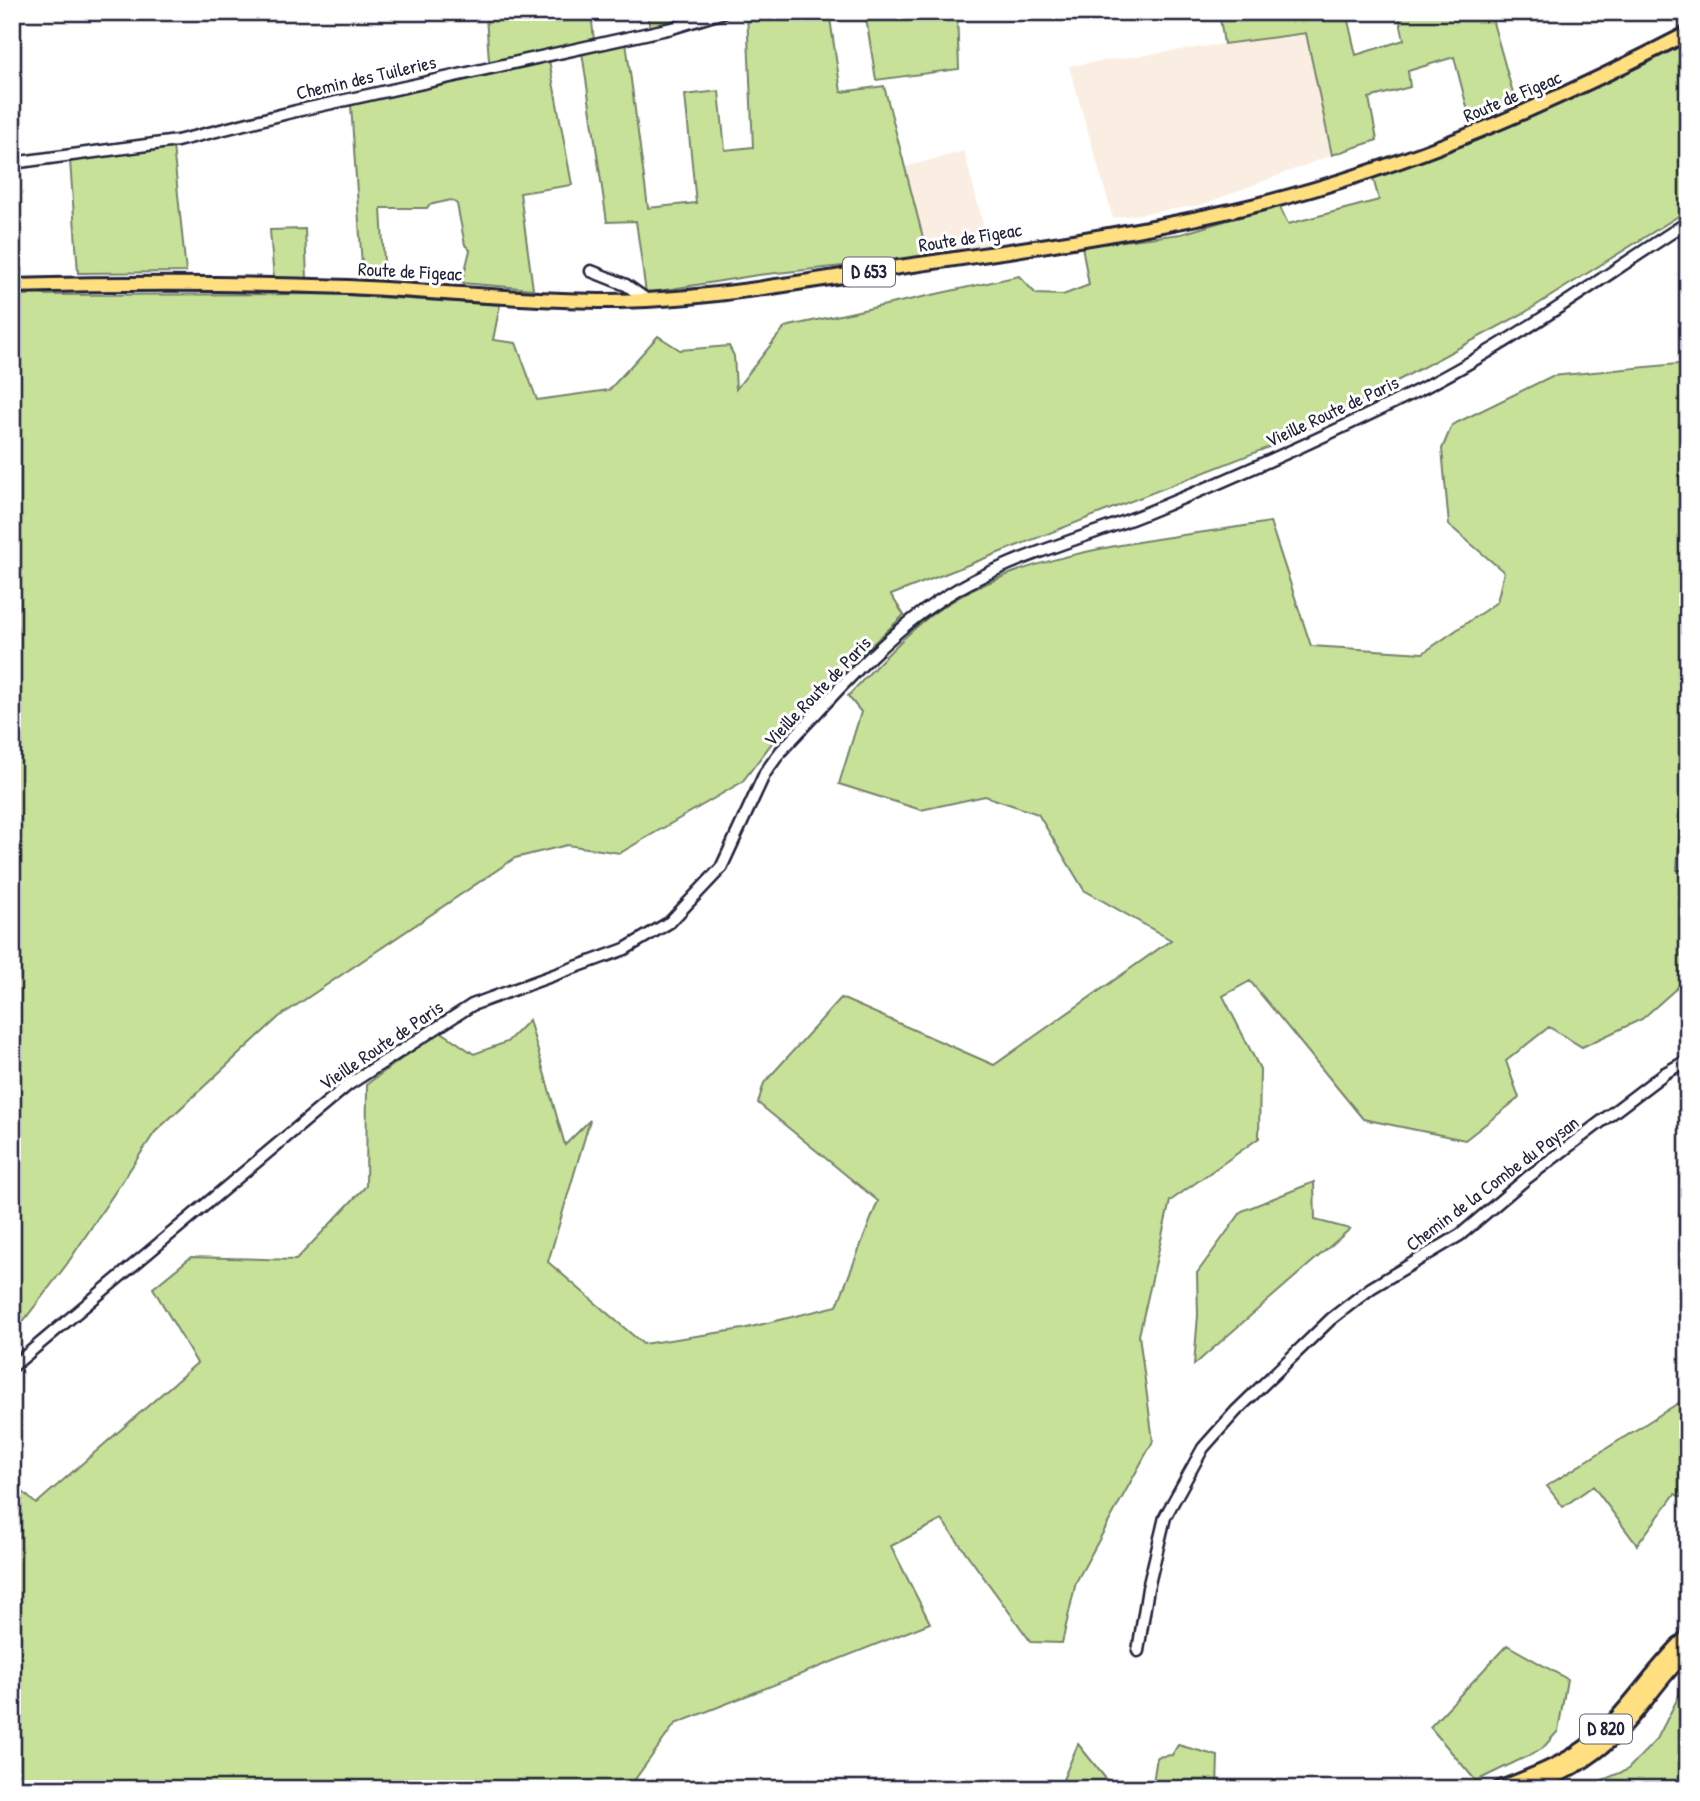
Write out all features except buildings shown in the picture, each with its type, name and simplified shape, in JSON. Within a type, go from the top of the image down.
[{"type":"main road","name":"Route de Figeac","points":[[12,286],[344,287],[598,301],[646,299],[806,281],[976,256],[1184,221],[1260,204],[1437,149],[1532,110],[1688,33]]},
{"type":"main road","name":"D 820","points":[[1498,1789],[1563,1762],[1586,1746],[1609,1727],[1645,1681],[1688,1636]]},
{"type":"main road","name":"D 820","points":[[1527,1789],[1570,1770],[1593,1755],[1616,1735],[1688,1651]]},
{"type":"street","name":"Chemin des Tuileries","points":[[12,163],[177,141],[296,111],[672,28],[724,12]]},
{"type":"street","name":"Vieille Route de Paris","points":[[12,1367],[348,1085],[471,1005],[625,949],[670,922],[721,868],[765,773],[781,751],[907,624],[940,600],[991,570],[1142,515],[1422,388],[1471,361],[1688,222]]},
{"type":"street","points":[[591,271],[626,285],[646,299]]},
{"type":"street","name":"Chemin de la Combe du Paysan","points":[[1139,1651],[1147,1588],[1165,1517],[1203,1448],[1236,1411],[1331,1319],[1371,1288],[1417,1264],[1460,1235],[1536,1171],[1688,1060]]},
{"type":"shaded area","points":[[1306,32],[1332,155],[1201,205],[1113,218],[1069,66]]},
{"type":"shaded area","points":[[964,151],[989,247],[928,257],[905,167]]},
{"type":"green space","points":[[537,12],[591,12],[594,41],[489,61],[486,16],[536,17]]},
{"type":"green space","points":[[647,12],[708,12],[650,29]]},
{"type":"green space","points":[[829,12],[841,92],[884,86],[928,257],[758,275],[646,293],[636,221],[607,222],[582,52],[626,42],[648,208],[696,203],[685,95],[719,91],[725,150],[753,147],[747,13]]},
{"type":"green space","points":[[865,12],[957,12],[959,69],[876,80]]},
{"type":"green space","points":[[1219,12],[1346,12],[1356,55],[1404,40],[1398,12],[1490,12],[1515,100],[1469,115],[1454,57],[1408,71],[1410,87],[1369,98],[1377,140],[1332,155],[1306,33],[1224,44]]},
{"type":"green space","points":[[1688,43],[1688,210],[1524,313],[1287,440],[891,595],[904,615],[785,726],[742,782],[620,853],[567,845],[515,858],[279,1017],[155,1132],[67,1264],[12,1336],[12,295],[331,294],[500,305],[493,340],[516,343],[537,400],[609,390],[658,336],[680,350],[729,346],[734,356],[736,389],[785,327],[1019,276],[1036,294],[1063,295],[1089,285],[1082,246],[1181,234],[1279,205],[1288,224],[1379,200],[1373,178],[1494,133]]},
{"type":"green space","points":[[549,60],[572,185],[520,193],[533,289],[462,283],[470,250],[465,245],[457,204],[451,200],[429,205],[427,208],[381,208],[385,281],[363,280],[351,105]]},
{"type":"green space","points":[[173,146],[186,272],[78,273],[70,160]]},
{"type":"green space","points":[[305,229],[307,279],[274,280],[270,230]]},
{"type":"green space","points":[[1688,363],[1688,776],[1683,779],[1677,870],[1688,870],[1688,978],[1642,1019],[1582,1047],[1549,1027],[1506,1061],[1519,1098],[1465,1140],[1363,1119],[1250,981],[1223,996],[1260,1069],[1259,1138],[1170,1201],[1139,1335],[1153,1441],[1076,1582],[1062,1643],[1031,1642],[942,1520],[891,1546],[930,1623],[675,1724],[628,1789],[12,1789],[12,1482],[36,1504],[197,1363],[153,1288],[191,1257],[296,1260],[366,1186],[367,1084],[440,1031],[474,1054],[507,1042],[529,1020],[565,1145],[590,1120],[548,1262],[643,1344],[743,1329],[837,1306],[878,1201],[758,1103],[764,1083],[841,998],[994,1065],[1171,940],[1084,890],[1038,814],[985,796],[921,810],[839,784],[861,712],[848,696],[894,648],[933,614],[982,586],[1020,570],[1102,548],[1270,522],[1311,646],[1423,653],[1497,602],[1504,572],[1449,525],[1442,449],[1452,425],[1552,376]]},
{"type":"green space","points":[[1314,1182],[1315,1220],[1350,1229],[1194,1365],[1198,1315],[1197,1273],[1242,1211]]},
{"type":"green space","points":[[1688,1397],[1688,1500],[1675,1494],[1637,1545],[1593,1486],[1563,1507],[1547,1486]]},
{"type":"green space","points":[[1507,1645],[1567,1679],[1558,1731],[1542,1749],[1476,1781],[1430,1727]]},
{"type":"green space","points":[[1688,1678],[1688,1789],[1581,1789],[1627,1770],[1657,1739]]},
{"type":"green space","points":[[1078,1744],[1111,1785],[1110,1789],[1059,1789]]},
{"type":"green space","points":[[1178,1745],[1218,1756],[1217,1789],[1152,1789],[1157,1757],[1172,1755]]}]
